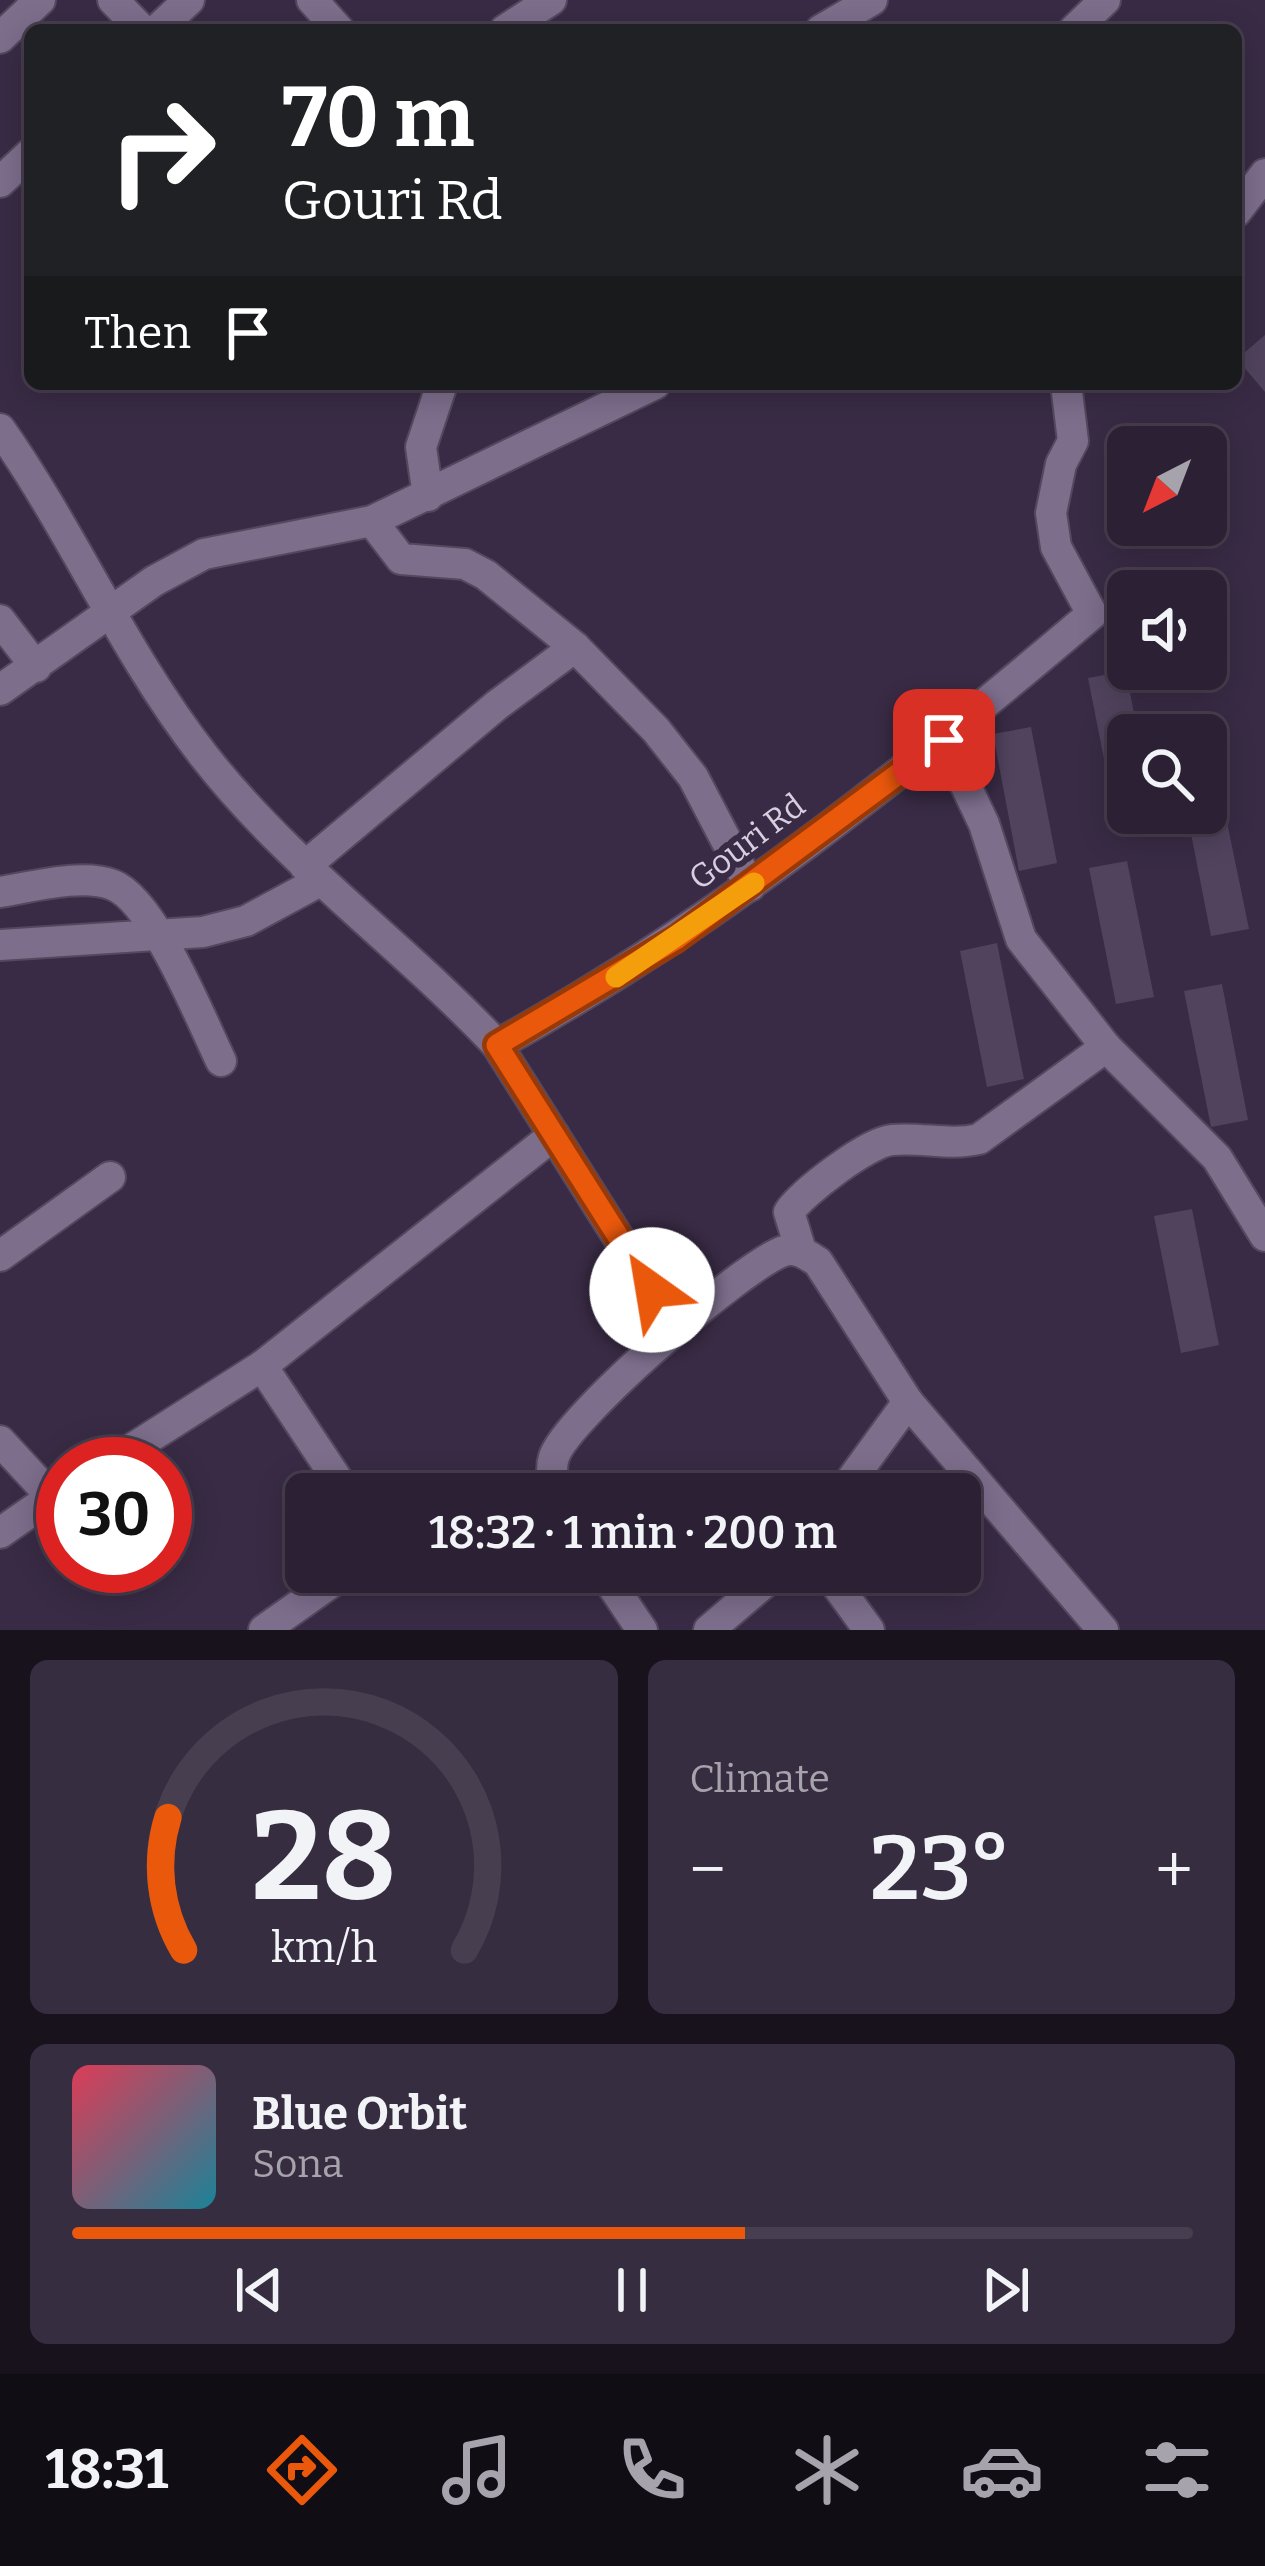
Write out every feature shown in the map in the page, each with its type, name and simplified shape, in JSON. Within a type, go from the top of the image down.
[{"type":"street","points":[[0,38],[40,0]]},
{"type":"street","points":[[113,0],[136,24]]},
{"type":"street","points":[[163,24],[189,0]]},
{"type":"street","points":[[312,0],[334,24]]},
{"type":"street","points":[[1080,24],[1105,0]]},
{"type":"street","points":[[514,24],[547,1]]},
{"type":"street","points":[[831,24],[867,3]]},
{"type":"street","points":[[0,182],[24,160]]},
{"type":"street","points":[[1242,204],[1265,174]]},
{"type":"street","points":[[428,496],[421,448],[440,390]]},
{"type":"street","points":[[0,690],[204,554],[372,521],[643,390]]},
{"type":"street","name":"Gouri Rd","points":[[497,1045],[584,998],[750,886],[944,740],[1092,614],[1056,547],[1051,513],[1060,464],[1073,441],[1067,390]]},
{"type":"street","points":[[0,429],[43,489],[110,613],[202,753],[312,873],[448,993],[497,1045],[676,1328]]},
{"type":"street","points":[[372,521],[401,559],[465,564],[575,647],[656,730],[693,777],[750,886]]},
{"type":"street","points":[[0,620],[36,667]]},
{"type":"street","points":[[0,944],[107,934],[158,936],[246,921],[312,873],[575,647]]},
{"type":"street","points":[[944,740],[984,824],[1021,939],[1106,1047],[1217,1158],[1265,1236]]},
{"type":"street","points":[[0,892],[112,884],[158,936],[221,1060]]},
{"type":"street","points":[[801,1251],[789,1212],[871,1147],[896,1139],[957,1144],[979,1139],[1106,1047]]},
{"type":"street","points":[[150,1437],[262,1366],[554,1135]]},
{"type":"street","points":[[0,1256],[110,1178]]},
{"type":"street","points":[[555,1473],[554,1457],[567,1433],[676,1328],[770,1259],[787,1250],[801,1251],[818,1262],[908,1402],[1103,1630]]},
{"type":"street","points":[[262,1366],[333,1473]]},
{"type":"street","points":[[856,1473],[908,1402]]},
{"type":"street","points":[[0,1441],[36,1474]]},
{"type":"street","points":[[0,1533],[36,1508]]},
{"type":"street","points":[[263,1630],[316,1593]]},
{"type":"street","points":[[617,1593],[642,1630]]},
{"type":"street","points":[[710,1630],[753,1593]]},
{"type":"street","points":[[842,1593],[869,1630]]},
{"type":"building","points":[[1265,335],[1265,392],[1242,365],[1242,355]]},
{"type":"building","points":[[1107,674],[1107,690],[1130,690],[1134,714],[1107,714],[1107,774],[1088,678]]},
{"type":"building","points":[[1031,727],[1057,863],[1019,871],[993,734]]},
{"type":"building","points":[[1227,822],[1249,929],[1211,936],[1191,834],[1227,834]]},
{"type":"building","points":[[1127,861],[1154,997],[1116,1004],[1089,868]]},
{"type":"building","points":[[997,943],[1024,1079],[987,1087],[960,951]]},
{"type":"building","points":[[1222,984],[1248,1120],[1211,1127],[1184,991]]},
{"type":"building","points":[[1192,1209],[1219,1345],[1181,1353],[1154,1216]]},
{"type":"slow traffic","points":[[616,977],[754,883]]},
{"type":"route","points":[[652,1290],[497,1045],[584,998],[676,939],[944,740]]}]
